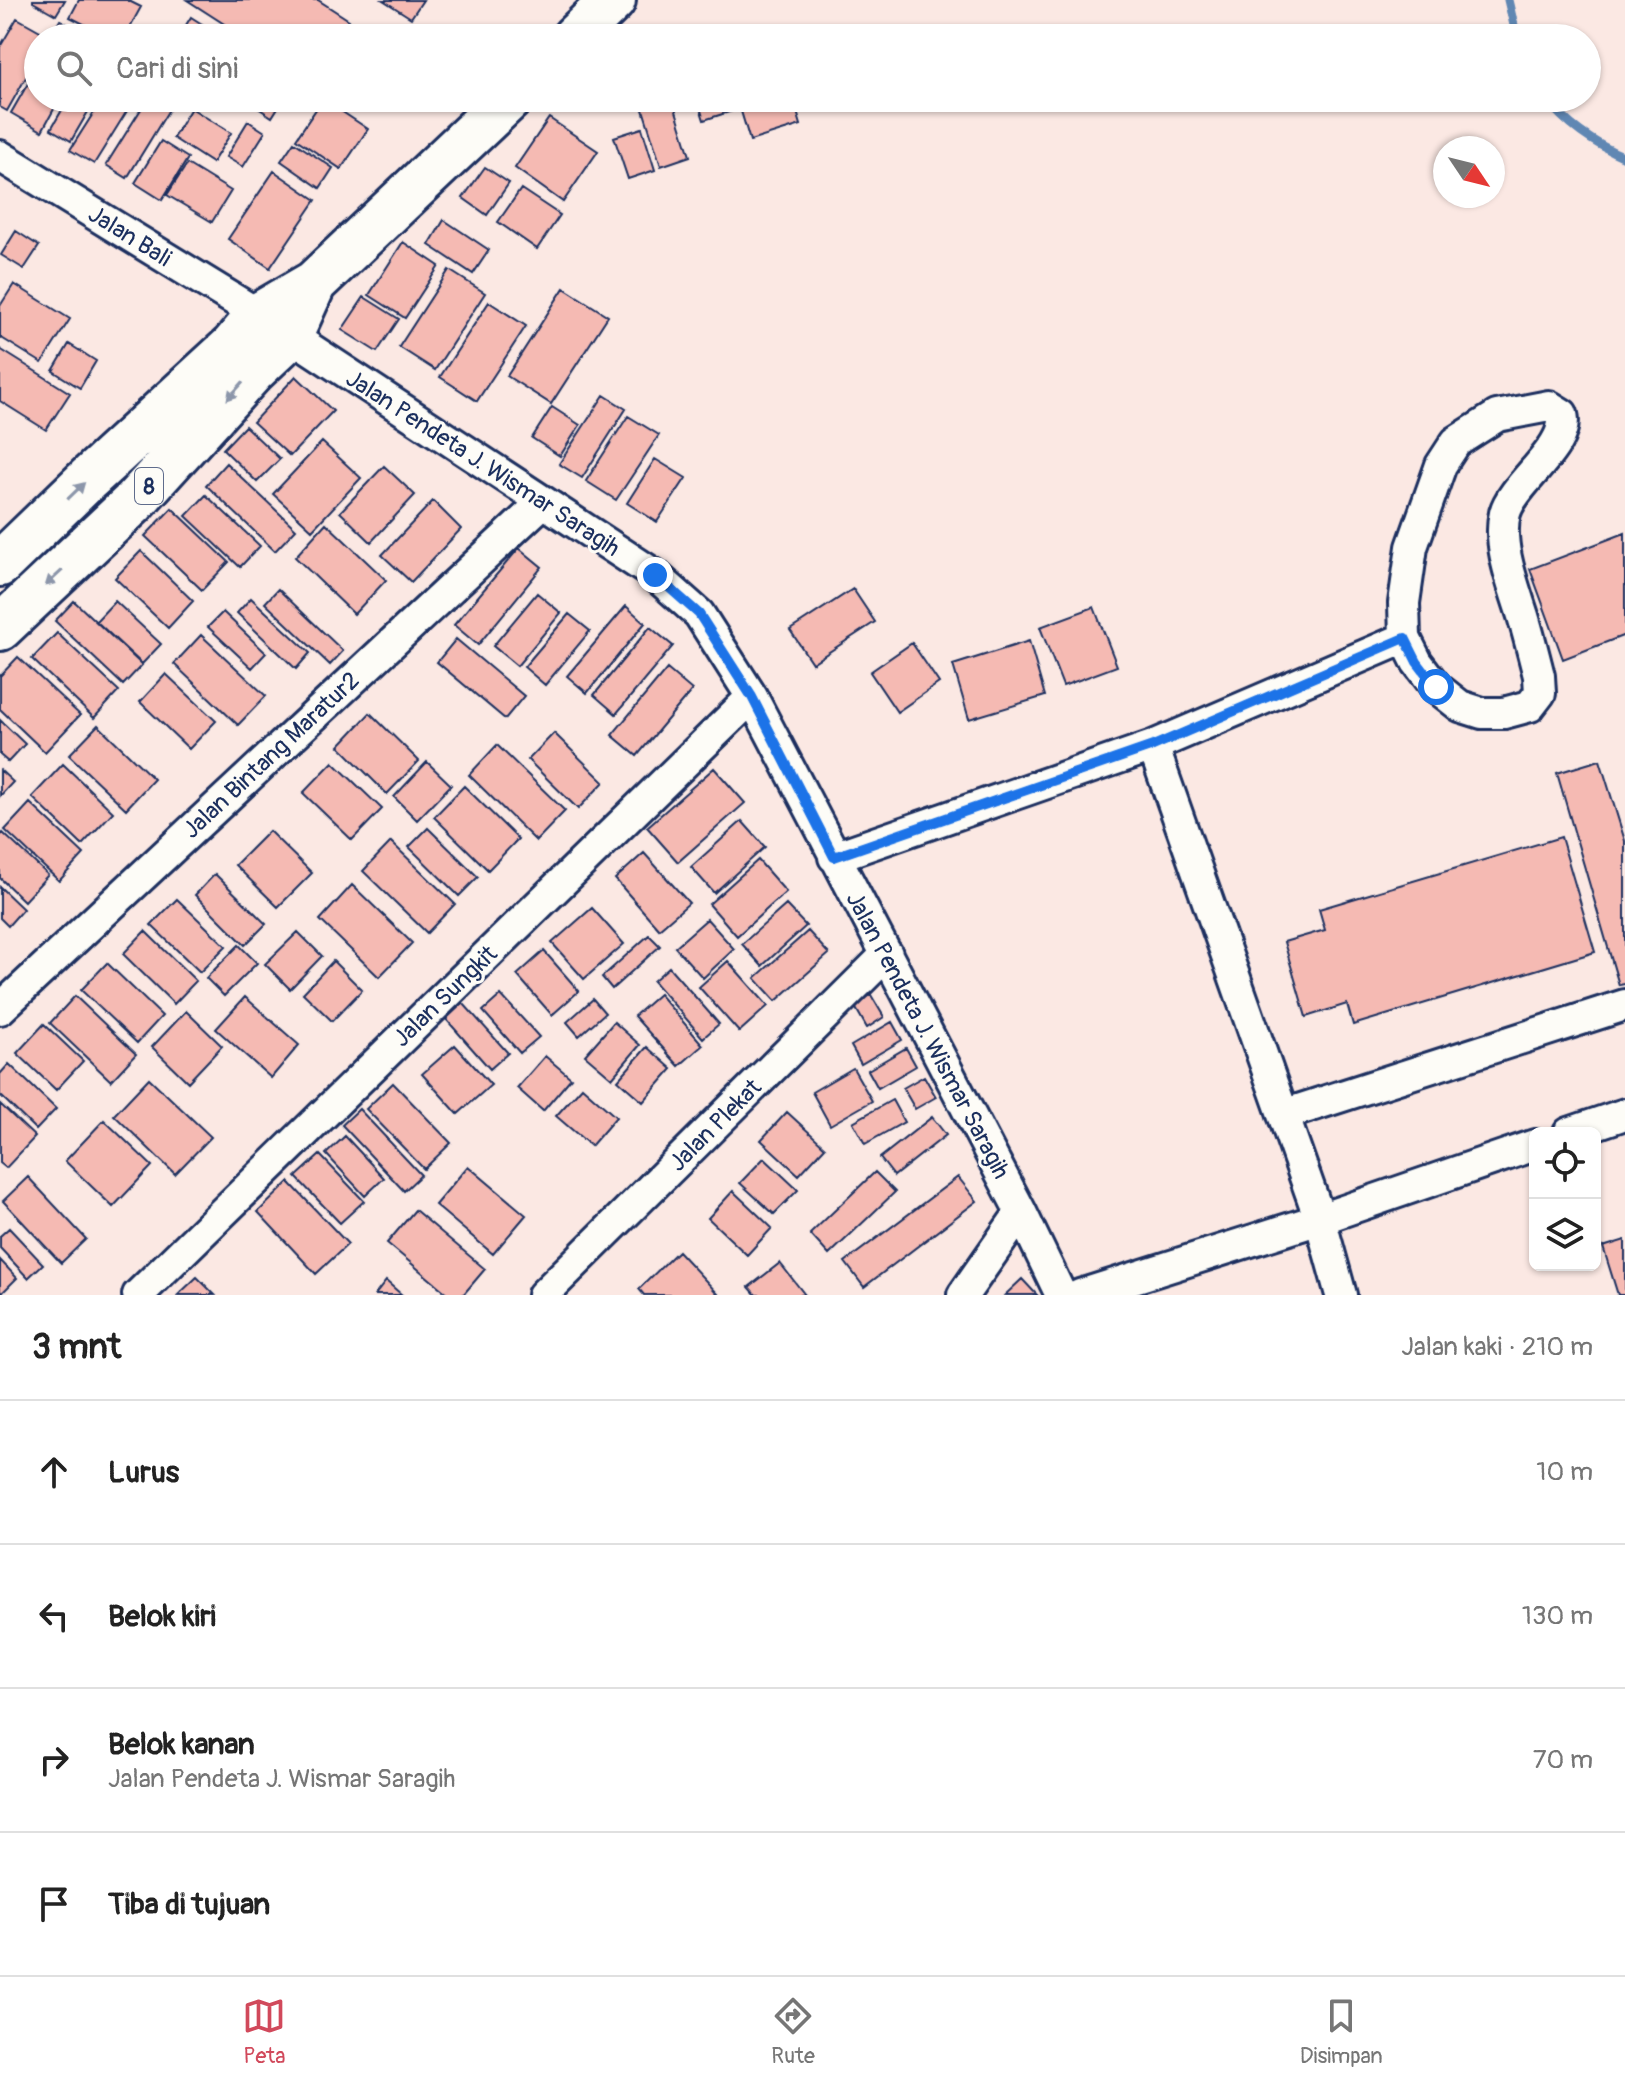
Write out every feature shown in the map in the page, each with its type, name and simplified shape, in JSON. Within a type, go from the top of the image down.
[{"type":"highway","points":[[587,24],[608,2]]},
{"type":"highway","name":"8","points":[[0,628],[133,503],[253,371],[274,326],[314,283],[495,112]]},
{"type":"highway","name":"8","points":[[0,564],[233,346],[274,326]]},
{"type":"street","name":"Jalan Bali","points":[[0,156],[274,326]]},
{"type":"street","name":"Jalan Pendeta J. Wismar Saragih","points":[[274,326],[655,575],[699,614],[752,697],[1021,1212],[1061,1295]]},
{"type":"street","points":[[1549,406],[1557,409],[1562,414],[1563,428],[1543,461],[1515,493],[1505,511],[1502,531],[1508,567],[1539,676],[1540,693],[1530,706],[1504,713],[1482,713],[1460,706],[1436,687],[1417,662],[1405,638],[1404,603],[1412,547],[1441,465],[1456,442],[1497,416],[1549,406]]},
{"type":"street","name":"Jalan Bintang Maratur2","points":[[0,1009],[543,502]]},
{"type":"street","points":[[834,857],[1153,746],[1405,638]]},
{"type":"street","name":"Jalan Sungkit","points":[[138,1295],[752,697]]},
{"type":"street","points":[[1153,746],[1320,1219],[1341,1295]]},
{"type":"street","name":"Jalan Plekat","points":[[543,1295],[887,954]]},
{"type":"street","points":[[1283,1115],[1625,1005]]},
{"type":"street","points":[[1587,1127],[1625,1114]]},
{"type":"street","points":[[1080,1295],[1320,1219],[1529,1147]]},
{"type":"street","points":[[963,1295],[1021,1212]]},
{"type":"building","points":[[33,0],[65,0],[56,15]]},
{"type":"building","points":[[79,0],[127,0],[141,7],[132,24],[84,24],[70,17]]},
{"type":"building","points":[[187,0],[318,0],[349,20],[347,24],[224,24]]},
{"type":"building","points":[[383,0],[423,0],[411,18]]},
{"type":"building","points":[[191,17],[202,24],[187,24]]},
{"type":"building","points":[[17,18],[28,24],[24,24],[24,81],[7,111],[0,107],[0,47]]},
{"type":"building","points":[[24,90],[24,112],[52,112],[42,131],[11,113]]},
{"type":"building","points":[[61,112],[88,112],[71,141],[51,129]]},
{"type":"building","points":[[94,112],[126,112],[94,164],[70,150]]},
{"type":"building","points":[[139,112],[167,112],[127,178],[106,165]]},
{"type":"building","points":[[189,112],[197,112],[231,133],[212,163],[173,138]]},
{"type":"building","points":[[314,112],[342,112],[368,129],[341,169],[296,139]]},
{"type":"building","points":[[644,112],[676,112],[690,156],[661,166]]},
{"type":"building","points":[[701,112],[729,112],[704,120]]},
{"type":"building","points":[[741,112],[797,112],[801,125],[750,141]]},
{"type":"building","points":[[549,118],[598,151],[563,202],[515,168]]},
{"type":"building","points":[[248,121],[265,132],[243,167],[226,157]]},
{"type":"building","points":[[642,128],[655,170],[628,179],[614,137]]},
{"type":"building","points":[[161,141],[188,158],[162,200],[135,183]]},
{"type":"building","points":[[294,142],[333,168],[320,188],[281,161]]},
{"type":"building","points":[[187,164],[231,191],[212,222],[167,195]]},
{"type":"building","points":[[485,167],[509,183],[487,215],[463,198]]},
{"type":"building","points":[[274,171],[316,200],[270,268],[228,239]]},
{"type":"building","points":[[521,189],[560,215],[537,249],[498,222]]},
{"type":"building","points":[[444,220],[489,250],[473,274],[429,245]]},
{"type":"building","points":[[16,231],[39,246],[24,269],[1,255]]},
{"type":"building","points":[[403,242],[439,266],[405,318],[369,295]]},
{"type":"building","points":[[449,270],[485,293],[435,370],[399,347]]},
{"type":"building","points":[[14,284],[70,319],[42,363],[0,337],[0,306]]},
{"type":"building","points":[[564,288],[608,316],[551,404],[507,376]]},
{"type":"building","points":[[364,297],[399,319],[377,352],[342,330]]},
{"type":"building","points":[[489,302],[526,326],[477,401],[440,377]]},
{"type":"building","points":[[69,344],[96,361],[80,388],[53,371]]},
{"type":"building","points":[[0,349],[70,393],[46,430],[0,401]]},
{"type":"building","points":[[296,376],[333,411],[290,456],[253,422]]},
{"type":"building","points":[[604,395],[626,409],[582,478],[559,464]]},
{"type":"building","points":[[552,407],[580,425],[560,456],[532,438]]},
{"type":"building","points":[[628,416],[659,435],[616,500],[586,481]]},
{"type":"building","points":[[245,426],[280,459],[257,482],[223,449]]},
{"type":"building","points":[[322,442],[361,478],[312,530],[273,494]]},
{"type":"building","points":[[655,459],[686,478],[657,522],[627,503]]},
{"type":"building","points":[[226,463],[296,529],[275,551],[206,485]]},
{"type":"building","points":[[384,466],[415,495],[371,542],[340,512]]},
{"type":"building","points":[[206,495],[260,546],[240,567],[186,516]]},
{"type":"building","points":[[433,501],[461,529],[411,582],[382,555]]},
{"type":"building","points":[[172,508],[229,562],[202,590],[145,536]]},
{"type":"building","points":[[326,523],[386,580],[354,614],[295,557]]},
{"type":"building","points":[[1625,533],[1625,635],[1563,659],[1530,569]]},
{"type":"building","points":[[519,548],[542,567],[478,645],[454,625]]},
{"type":"building","points":[[141,551],[193,601],[168,628],[115,578]]},
{"type":"building","points":[[278,589],[343,651],[330,665],[265,603]]},
{"type":"building","points":[[853,589],[875,622],[812,663],[790,630]]},
{"type":"building","points":[[537,593],[561,613],[517,666],[493,646]]},
{"type":"building","points":[[251,598],[310,653],[296,669],[237,613]]},
{"type":"building","points":[[74,601],[142,665],[123,685],[55,621]]},
{"type":"building","points":[[115,601],[161,644],[142,664],[96,621]]},
{"type":"building","points":[[626,606],[645,623],[587,693],[567,676]]},
{"type":"building","points":[[1094,607],[1117,666],[1063,686],[1040,627]]},
{"type":"building","points":[[223,612],[266,653],[252,668],[208,627]]},
{"type":"building","points":[[569,614],[590,631],[545,685],[524,667]]},
{"type":"building","points":[[650,627],[673,646],[616,714],[594,695]]},
{"type":"building","points":[[57,633],[119,691],[94,718],[32,659]]},
{"type":"building","points":[[201,635],[266,696],[238,725],[174,664]]},
{"type":"building","points":[[456,639],[524,696],[505,719],[437,662]]},
{"type":"building","points":[[1029,641],[1045,696],[969,719],[953,665]]},
{"type":"building","points":[[912,643],[939,683],[897,712],[870,672]]},
{"type":"building","points":[[18,657],[80,715],[45,752],[0,709],[0,676]]},
{"type":"building","points":[[667,669],[692,690],[637,756],[612,735]]},
{"type":"building","points":[[166,674],[216,721],[189,749],[140,702]]},
{"type":"building","points":[[370,713],[419,761],[387,794],[339,746]]},
{"type":"building","points":[[0,720],[25,744],[8,762],[0,755]]},
{"type":"building","points":[[98,725],[154,779],[126,809],[69,755]]},
{"type":"building","points":[[554,733],[604,782],[578,809],[528,760]]},
{"type":"building","points":[[497,745],[565,811],[536,841],[469,775]]},
{"type":"building","points":[[1600,760],[1625,841],[1625,984],[1619,985],[1557,773]]},
{"type":"building","points":[[333,762],[382,809],[352,840],[303,793]]},
{"type":"building","points":[[427,762],[451,785],[417,820],[394,797]]},
{"type":"building","points":[[63,764],[113,812],[82,845],[32,797]]},
{"type":"building","points":[[714,768],[745,803],[678,862],[647,827]]},
{"type":"building","points":[[0,770],[13,782],[0,796]]},
{"type":"building","points":[[464,786],[518,839],[488,870],[434,817]]},
{"type":"building","points":[[30,803],[84,854],[59,881],[5,830]]},
{"type":"building","points":[[742,821],[765,847],[714,893],[691,867]]},
{"type":"building","points":[[428,828],[478,877],[459,896],[409,847]]},
{"type":"building","points":[[269,831],[312,873],[278,907],[235,865]]},
{"type":"building","points":[[3,833],[48,875],[24,901],[0,878],[0,836]]},
{"type":"building","points":[[1561,837],[1595,952],[1353,1025],[1347,1004],[1306,1017],[1284,942],[1325,930],[1319,909]]},
{"type":"building","points":[[391,842],[455,904],[427,933],[363,871]]},
{"type":"building","points":[[644,853],[689,903],[659,929],[615,879]]},
{"type":"building","points":[[758,860],[786,892],[737,936],[709,904]]},
{"type":"building","points":[[215,874],[266,924],[245,945],[195,895]]},
{"type":"building","points":[[352,885],[412,943],[379,977],[320,920]]},
{"type":"building","points":[[0,887],[23,909],[8,926],[0,918]]},
{"type":"building","points":[[177,899],[226,946],[200,972],[151,925]]},
{"type":"building","points":[[786,905],[806,926],[762,966],[742,944]]},
{"type":"building","points":[[592,908],[624,944],[584,979],[552,943]]},
{"type":"building","points":[[707,919],[734,949],[703,978],[675,947]]},
{"type":"building","points":[[145,931],[196,981],[174,1004],[123,954]]},
{"type":"building","points":[[808,931],[829,954],[776,1001],[755,978]]},
{"type":"building","points":[[298,932],[322,956],[290,989],[265,964]]},
{"type":"building","points":[[649,935],[660,946],[612,989],[602,977]]},
{"type":"building","points":[[239,945],[257,963],[224,996],[206,978]]},
{"type":"building","points":[[544,951],[579,991],[552,1015],[517,975]]},
{"type":"building","points":[[333,961],[362,990],[332,1021],[303,993]]},
{"type":"building","points":[[728,961],[768,1006],[739,1032],[699,987]]},
{"type":"building","points":[[107,963],[162,1016],[137,1043],[81,990]]},
{"type":"building","points":[[669,967],[719,1024],[703,1038],[653,981]]},
{"type":"building","points":[[659,994],[703,1045],[679,1066],[634,1016]]},
{"type":"building","points":[[501,995],[539,1037],[520,1053],[483,1011]]},
{"type":"building","points":[[871,995],[884,1017],[867,1028],[854,1005]]},
{"type":"building","points":[[75,996],[136,1054],[111,1081],[50,1023]]},
{"type":"building","points":[[245,997],[299,1045],[271,1078],[216,1029]]},
{"type":"building","points":[[593,999],[605,1013],[579,1036],[567,1022]]},
{"type":"building","points":[[463,1003],[508,1053],[490,1069],[446,1019]]},
{"type":"building","points":[[186,1011],[222,1046],[188,1082],[152,1047]]},
{"type":"building","points":[[614,1022],[640,1045],[612,1078],[585,1055]]},
{"type":"building","points":[[892,1022],[902,1040],[861,1064],[851,1046]]},
{"type":"building","points":[[44,1024],[83,1061],[56,1090],[17,1053]]},
{"type":"building","points":[[455,1045],[491,1085],[458,1114],[422,1074]]},
{"type":"building","points":[[647,1047],[672,1069],[643,1102],[618,1080]]},
{"type":"building","points":[[906,1048],[916,1066],[878,1088],[868,1070]]},
{"type":"building","points":[[545,1056],[571,1078],[543,1111],[517,1088]]},
{"type":"building","points":[[9,1064],[56,1109],[36,1130],[0,1095],[0,1074]]},
{"type":"building","points":[[853,1068],[872,1101],[830,1125],[812,1092]]},
{"type":"building","points":[[924,1076],[936,1097],[915,1109],[903,1088]]},
{"type":"building","points":[[149,1078],[211,1137],[175,1174],[114,1115]]},
{"type":"building","points":[[393,1083],[451,1143],[424,1169],[366,1109]]},
{"type":"building","points":[[582,1087],[616,1117],[591,1146],[556,1116]]},
{"type":"building","points":[[892,1100],[904,1122],[865,1144],[853,1122]]},
{"type":"building","points":[[0,1104],[35,1137],[6,1168],[0,1163]]},
{"type":"building","points":[[359,1109],[421,1175],[404,1191],[342,1125]]},
{"type":"building","points":[[787,1112],[825,1147],[799,1175],[761,1140]]},
{"type":"building","points":[[932,1117],[946,1135],[894,1176],[880,1158]]},
{"type":"building","points":[[104,1120],[152,1166],[113,1207],[65,1161]]},
{"type":"building","points":[[345,1136],[384,1178],[365,1196],[326,1154]]},
{"type":"building","points":[[320,1155],[364,1201],[340,1223],[296,1177]]},
{"type":"building","points":[[764,1158],[798,1190],[774,1214],[740,1183]]},
{"type":"building","points":[[468,1166],[526,1215],[493,1254],[435,1205]]},
{"type":"building","points":[[875,1172],[895,1192],[829,1255],[810,1234]]},
{"type":"building","points":[[28,1177],[86,1239],[61,1263],[3,1201]]},
{"type":"building","points":[[958,1177],[977,1201],[864,1287],[845,1262]]},
{"type":"building","points":[[289,1182],[348,1244],[316,1274],[258,1212]]},
{"type":"building","points":[[733,1191],[772,1228],[747,1255],[708,1218]]},
{"type":"building","points":[[415,1210],[485,1269],[463,1295],[449,1295],[387,1243]]},
{"type":"building","points":[[9,1228],[43,1264],[28,1278],[0,1248],[0,1236]]},
{"type":"building","points":[[1625,1240],[1625,1295],[1618,1295],[1603,1247]]},
{"type":"building","points":[[678,1251],[719,1295],[644,1295],[639,1289]]},
{"type":"building","points":[[0,1260],[17,1278],[0,1295]]},
{"type":"building","points":[[780,1263],[805,1295],[756,1295],[749,1287]]},
{"type":"building","points":[[197,1277],[215,1295],[178,1295]]},
{"type":"building","points":[[1022,1279],[1037,1295],[1005,1295]]},
{"type":"building","points":[[386,1281],[402,1295],[375,1295]]},
{"type":"waterway","points":[[1508,0],[1514,24]]},
{"type":"waterway","points":[[1558,112],[1581,132],[1625,157]]},
{"type":"route","points":[[655,575],[699,614],[752,697],[834,857],[1153,746],[1405,638],[1417,662],[1436,687]]}]
